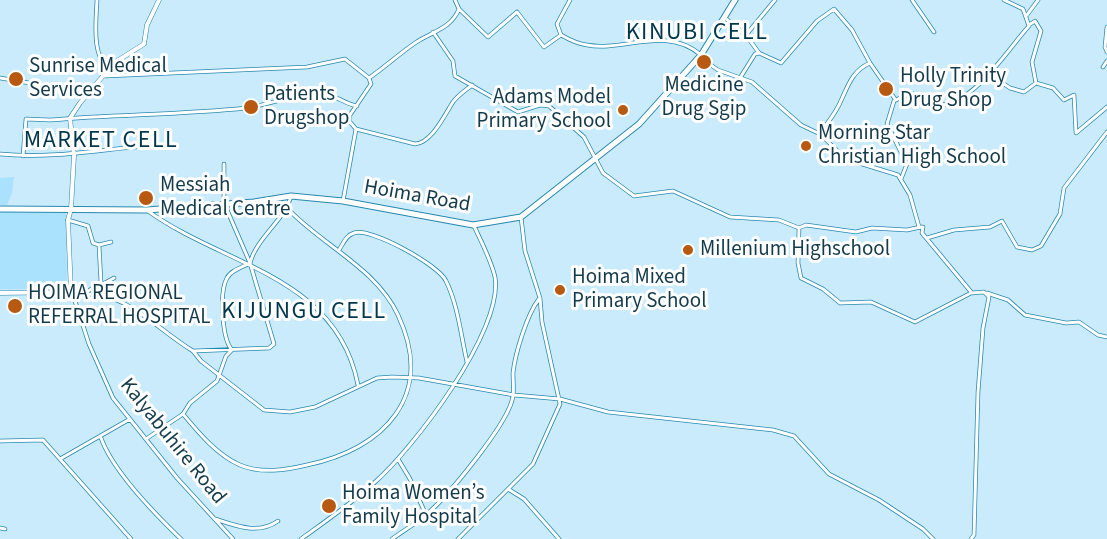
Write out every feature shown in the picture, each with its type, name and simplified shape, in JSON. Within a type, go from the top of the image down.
[{"type":"main road","name":"Hoima Road","points":[[0,209],[147,210],[291,196],[343,201],[474,225],[522,217],[639,123],[700,56],[735,0]]},
{"type":"street","points":[[97,0],[97,35],[100,57],[104,66],[111,71]]},
{"type":"street","points":[[72,293],[68,220],[71,209],[74,156],[70,118],[88,93],[103,76],[111,71],[111,67],[122,57],[144,44],[147,25],[159,0]]},
{"type":"street","points":[[455,0],[459,9],[488,37],[517,12],[544,46],[561,35]]},
{"type":"street","points":[[570,0],[556,24],[561,35],[587,46],[665,41],[691,47],[718,70],[752,82],[801,125],[820,134],[851,162],[889,170],[901,178],[910,195],[919,227],[923,226]]},
{"type":"street","points":[[746,35],[775,0]]},
{"type":"street","points":[[912,0],[934,32]]},
{"type":"street","points":[[1004,0],[1019,6],[1027,15],[1029,25]]},
{"type":"street","points":[[1027,15],[1038,0]]},
{"type":"street","points":[[369,78],[433,32],[443,28],[459,9]]},
{"type":"street","points":[[725,18],[746,35],[759,52],[781,63],[817,21],[832,9],[857,38],[870,63],[895,99]]},
{"type":"street","points":[[895,99],[910,93],[932,104],[951,103],[965,96],[989,74],[1029,25],[1035,21],[1041,31],[1032,62],[1036,83]]},
{"type":"street","points":[[1107,27],[1105,47],[1107,52]]},
{"type":"street","points":[[433,32],[453,61],[454,76],[518,112],[540,105],[549,106],[584,137],[603,173],[634,196],[673,191],[730,217],[779,220],[799,228],[806,225],[856,232],[872,228],[907,230],[923,226]]},
{"type":"street","points":[[739,79],[755,54],[759,52]]},
{"type":"street","points":[[103,76],[307,68],[345,58],[369,78],[370,88],[349,118],[356,129],[343,201]]},
{"type":"street","points":[[1103,68],[1107,62]]},
{"type":"street","points":[[820,134],[839,106],[849,82],[863,66],[870,63]]},
{"type":"street","points":[[989,74],[1015,91],[1024,92],[1036,83]]},
{"type":"street","points":[[0,78],[88,93]]},
{"type":"street","points":[[1036,83],[1053,88],[1064,99],[1074,95],[1076,133],[1107,107]]},
{"type":"street","points":[[356,129],[420,144],[446,114],[454,100],[472,85]]},
{"type":"street","points":[[23,156],[27,119],[249,107],[285,97],[316,94],[332,96],[347,105],[357,106]]},
{"type":"street","points":[[895,99],[887,124],[907,164],[901,178]]},
{"type":"street","points":[[926,239],[954,230],[990,227],[1002,221],[1017,248],[1032,250],[1041,246],[1060,214],[1064,188],[1107,132]]},
{"type":"street","points":[[0,154],[74,156],[89,150],[145,147]]},
{"type":"street","points":[[193,351],[232,350],[274,345],[250,263],[225,203],[224,164]]},
{"type":"street","points":[[288,209],[291,196]]},
{"type":"street","points":[[250,263],[252,255],[273,223],[282,212],[288,209]]},
{"type":"street","points":[[183,414],[216,449],[239,465],[268,470],[304,466],[338,458],[377,436],[400,410],[410,379],[407,341],[398,313],[374,282],[288,209]]},
{"type":"street","points":[[147,210],[198,240],[250,263],[290,288],[329,321],[348,350],[358,386]]},
{"type":"street","points":[[458,539],[510,489],[537,459],[543,437],[559,409],[560,399],[542,322],[540,298],[528,263],[522,217]]},
{"type":"street","points":[[68,220],[75,220],[88,226],[93,243],[99,245],[111,243]]},
{"type":"street","points":[[301,539],[374,483],[398,459],[467,363],[487,321],[495,285],[495,277],[474,225]]},
{"type":"street","points":[[923,226],[922,233],[926,239],[972,292]]},
{"type":"street","points":[[799,228],[798,263],[801,278],[823,289],[840,303],[871,302],[915,322],[972,292],[986,293],[1008,300],[1025,315],[1065,323],[1079,322],[1098,335],[1107,337]]},
{"type":"street","points":[[339,250],[348,236],[360,232],[376,237],[430,263],[446,279],[467,363]]},
{"type":"street","points":[[97,287],[102,277],[99,245]]},
{"type":"street","points":[[232,350],[226,344],[223,320],[226,279],[231,272],[250,263]]},
{"type":"street","points":[[83,294],[114,278]]},
{"type":"street","points":[[0,293],[63,292],[105,295],[121,300],[193,351],[201,361],[258,407],[276,411],[299,411],[315,407],[377,378],[410,379],[490,389],[514,395],[560,399],[608,412],[773,430],[794,436],[829,474],[879,500],[932,539]]},
{"type":"street","name":"Kalyabuhire Road","points":[[72,293],[103,379],[113,398],[231,537]]},
{"type":"street","points":[[978,539],[972,537],[978,392],[983,328],[989,305],[989,297],[986,293]]},
{"type":"street","points":[[392,539],[426,515],[474,461],[499,424],[514,395],[515,364],[533,307],[540,298]]},
{"type":"street","points":[[146,439],[183,414],[221,375],[226,356],[232,350]]},
{"type":"street","points":[[60,459],[101,438],[130,419]]},
{"type":"street","points":[[101,438],[118,469],[158,517],[181,539]]},
{"type":"street","points":[[0,441],[41,439],[132,539]]},
{"type":"street","points":[[398,459],[426,515]]},
{"type":"street","points":[[510,489],[524,499],[559,539]]},
{"type":"street","points":[[214,518],[255,529],[269,528],[278,521]]},
{"type":"street","points":[[0,528],[6,529]]},
{"type":"street","points":[[223,539],[231,537]]},
{"type":"shaded area","points":[[14,177],[12,193],[7,205],[0,205],[0,178]]},
{"type":"shaded area","points":[[0,212],[66,213],[67,289],[0,289]]},
{"type":"place","name":"Medicine Drug Sgip","points":[[704,62]]},
{"type":"place","name":"Sunrise Medical Services","points":[[16,79]]},
{"type":"place","name":"Holly Trinity Drug Shop","points":[[886,89]]},
{"type":"place","name":"Patients Drugshop","points":[[251,107]]},
{"type":"place","name":"Adams Model Primary School","points":[[623,110]]},
{"type":"place","name":"Morning Star Christian High School","points":[[806,146]]},
{"type":"place","name":"Messiah Medical Centre","points":[[146,198]]},
{"type":"place","name":"Millenium Highschool","points":[[688,250]]},
{"type":"place","name":"Hoima Mixed Primary School","points":[[560,290]]},
{"type":"place","name":"HOIMA REGIONAL REFERRAL HOSPITAL","points":[[15,306]]},
{"type":"place","name":"Hoima Women’s Family Hospital","points":[[329,506]]},
{"type":"district","name":"KINUBI CELL","points":[[697,34]]},
{"type":"district","name":"MARKET CELL","points":[[101,142]]},
{"type":"district","name":"KIJUNGU CELL","points":[[304,313]]}]
